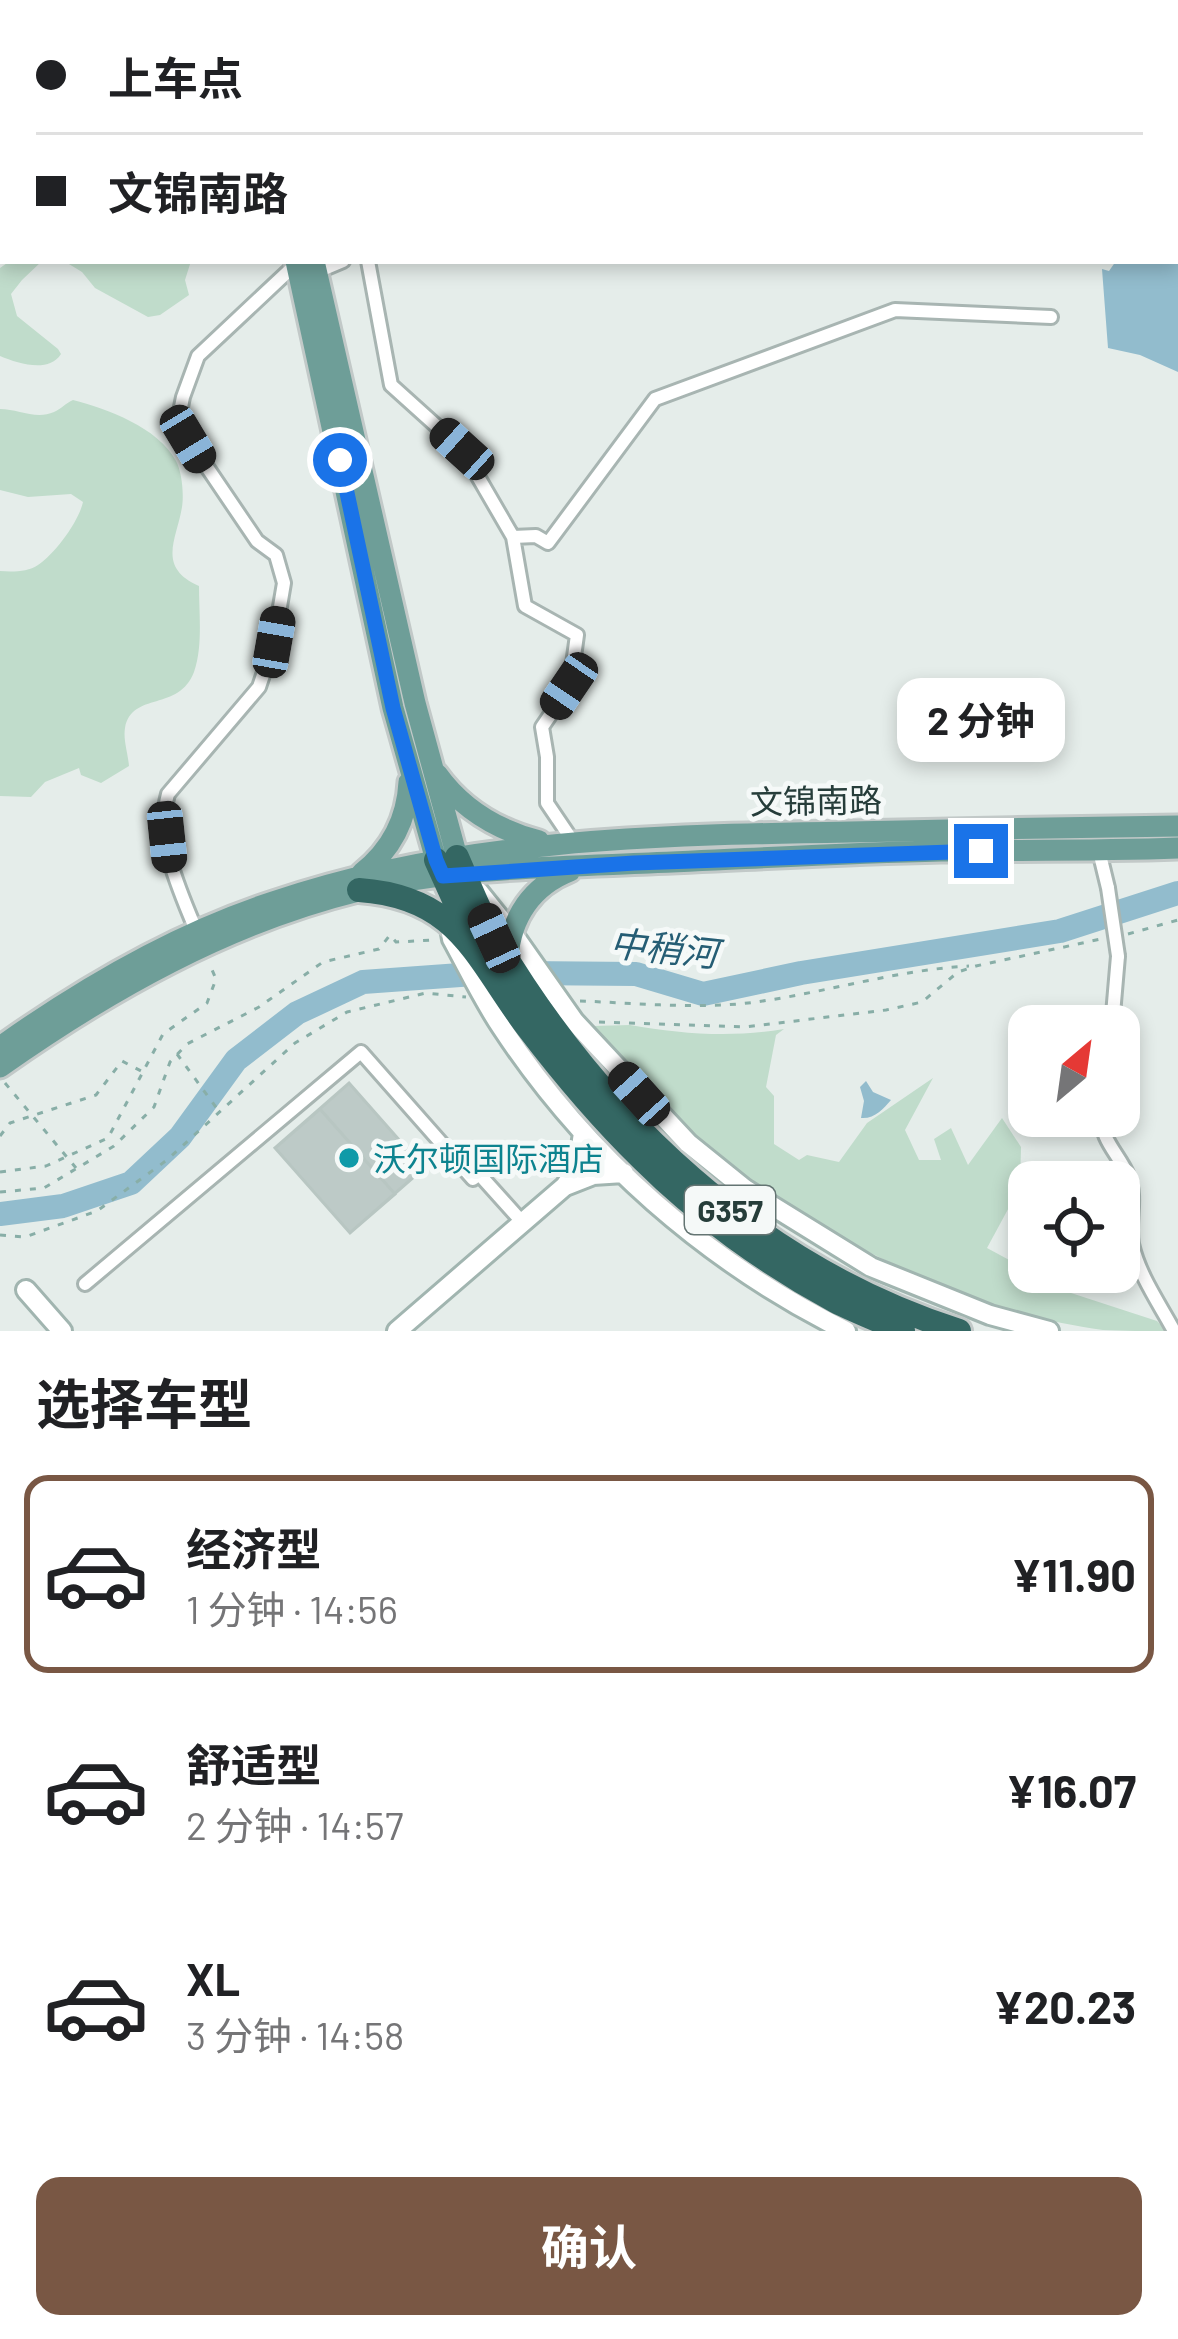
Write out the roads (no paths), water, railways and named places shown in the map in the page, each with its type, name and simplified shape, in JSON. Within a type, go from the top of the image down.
[{"type":"highway","name":"G357","points":[[450,867],[486,939],[513,1025],[644,1162],[772,1262],[836,1302],[902,1331]]},
{"type":"highway","points":[[357,884],[403,898],[486,939]]},
{"type":"highway","name":"G357","points":[[486,939],[563,1022],[581,1063],[653,1146],[718,1202],[847,1284],[959,1331]]},
{"type":"main road","points":[[306,264],[393,708],[409,764],[450,867]]},
{"type":"main road","points":[[306,264],[433,767],[450,867]]},
{"type":"main road","points":[[357,884],[400,825],[409,795],[409,764]]},
{"type":"main road","points":[[433,767],[455,796],[484,819],[537,841],[575,844]]},
{"type":"main road","name":"文锦南路","points":[[450,867],[575,844],[736,834],[1178,826]]},
{"type":"main road","name":"文锦南路","points":[[450,867],[1178,848]]},
{"type":"main road","points":[[486,939],[541,887],[573,869],[598,865]]},
{"type":"main road","points":[[0,1047],[64,1001],[200,940],[279,916],[357,884],[450,867]]},
{"type":"main road","points":[[0,1066],[70,1017],[200,940]]},
{"type":"street","points":[[200,940],[170,866],[164,808],[168,794],[260,687],[284,583],[276,555],[257,541],[207,471],[188,439],[180,412],[197,356],[306,264]]},
{"type":"street","points":[[369,264],[391,385],[462,449],[513,537],[525,606],[577,635],[569,686],[542,727],[547,802],[575,844]]},
{"type":"street","points":[[513,537],[536,536],[548,543],[655,400],[895,310],[1051,316]]},
{"type":"street","points":[[1099,851],[1118,956],[1114,1005]]},
{"type":"street","points":[[450,867],[486,939],[486,999],[513,1025],[544,1086],[583,1132],[672,1220],[712,1251],[846,1331]]},
{"type":"street","points":[[563,1022],[688,1143],[745,1189],[871,1267],[991,1315],[1049,1331]]},
{"type":"street","points":[[85,1284],[361,1052],[473,1179],[478,1174],[523,1222]]},
{"type":"street","points":[[397,1331],[565,1186],[581,1156],[583,1132]]},
{"type":"street","points":[[1106,1137],[1129,1177],[1131,1238],[1138,1264],[1174,1331]]},
{"type":"street","points":[[565,1186],[593,1175],[624,1173]]},
{"type":"street","points":[[26,1289],[62,1331]]},
{"type":"water","points":[[1114,264],[1178,264],[1178,372],[1140,355],[1108,348],[1102,269],[1109,271]]},
{"type":"water","points":[[866,1081],[873,1092],[891,1100],[875,1115],[861,1118],[860,1087]]},
{"type":"waterway","name":"中稍河","points":[[523,973],[636,974],[703,994],[801,973],[1060,931],[1178,893]]},
{"type":"waterway","name":"中稍河","points":[[0,1214],[63,1206],[131,1183],[180,1137],[236,1060],[297,1013],[363,982],[488,973]]},
{"type":"place","name":"沃尔顿国际酒店","points":[[349,1158]]}]
